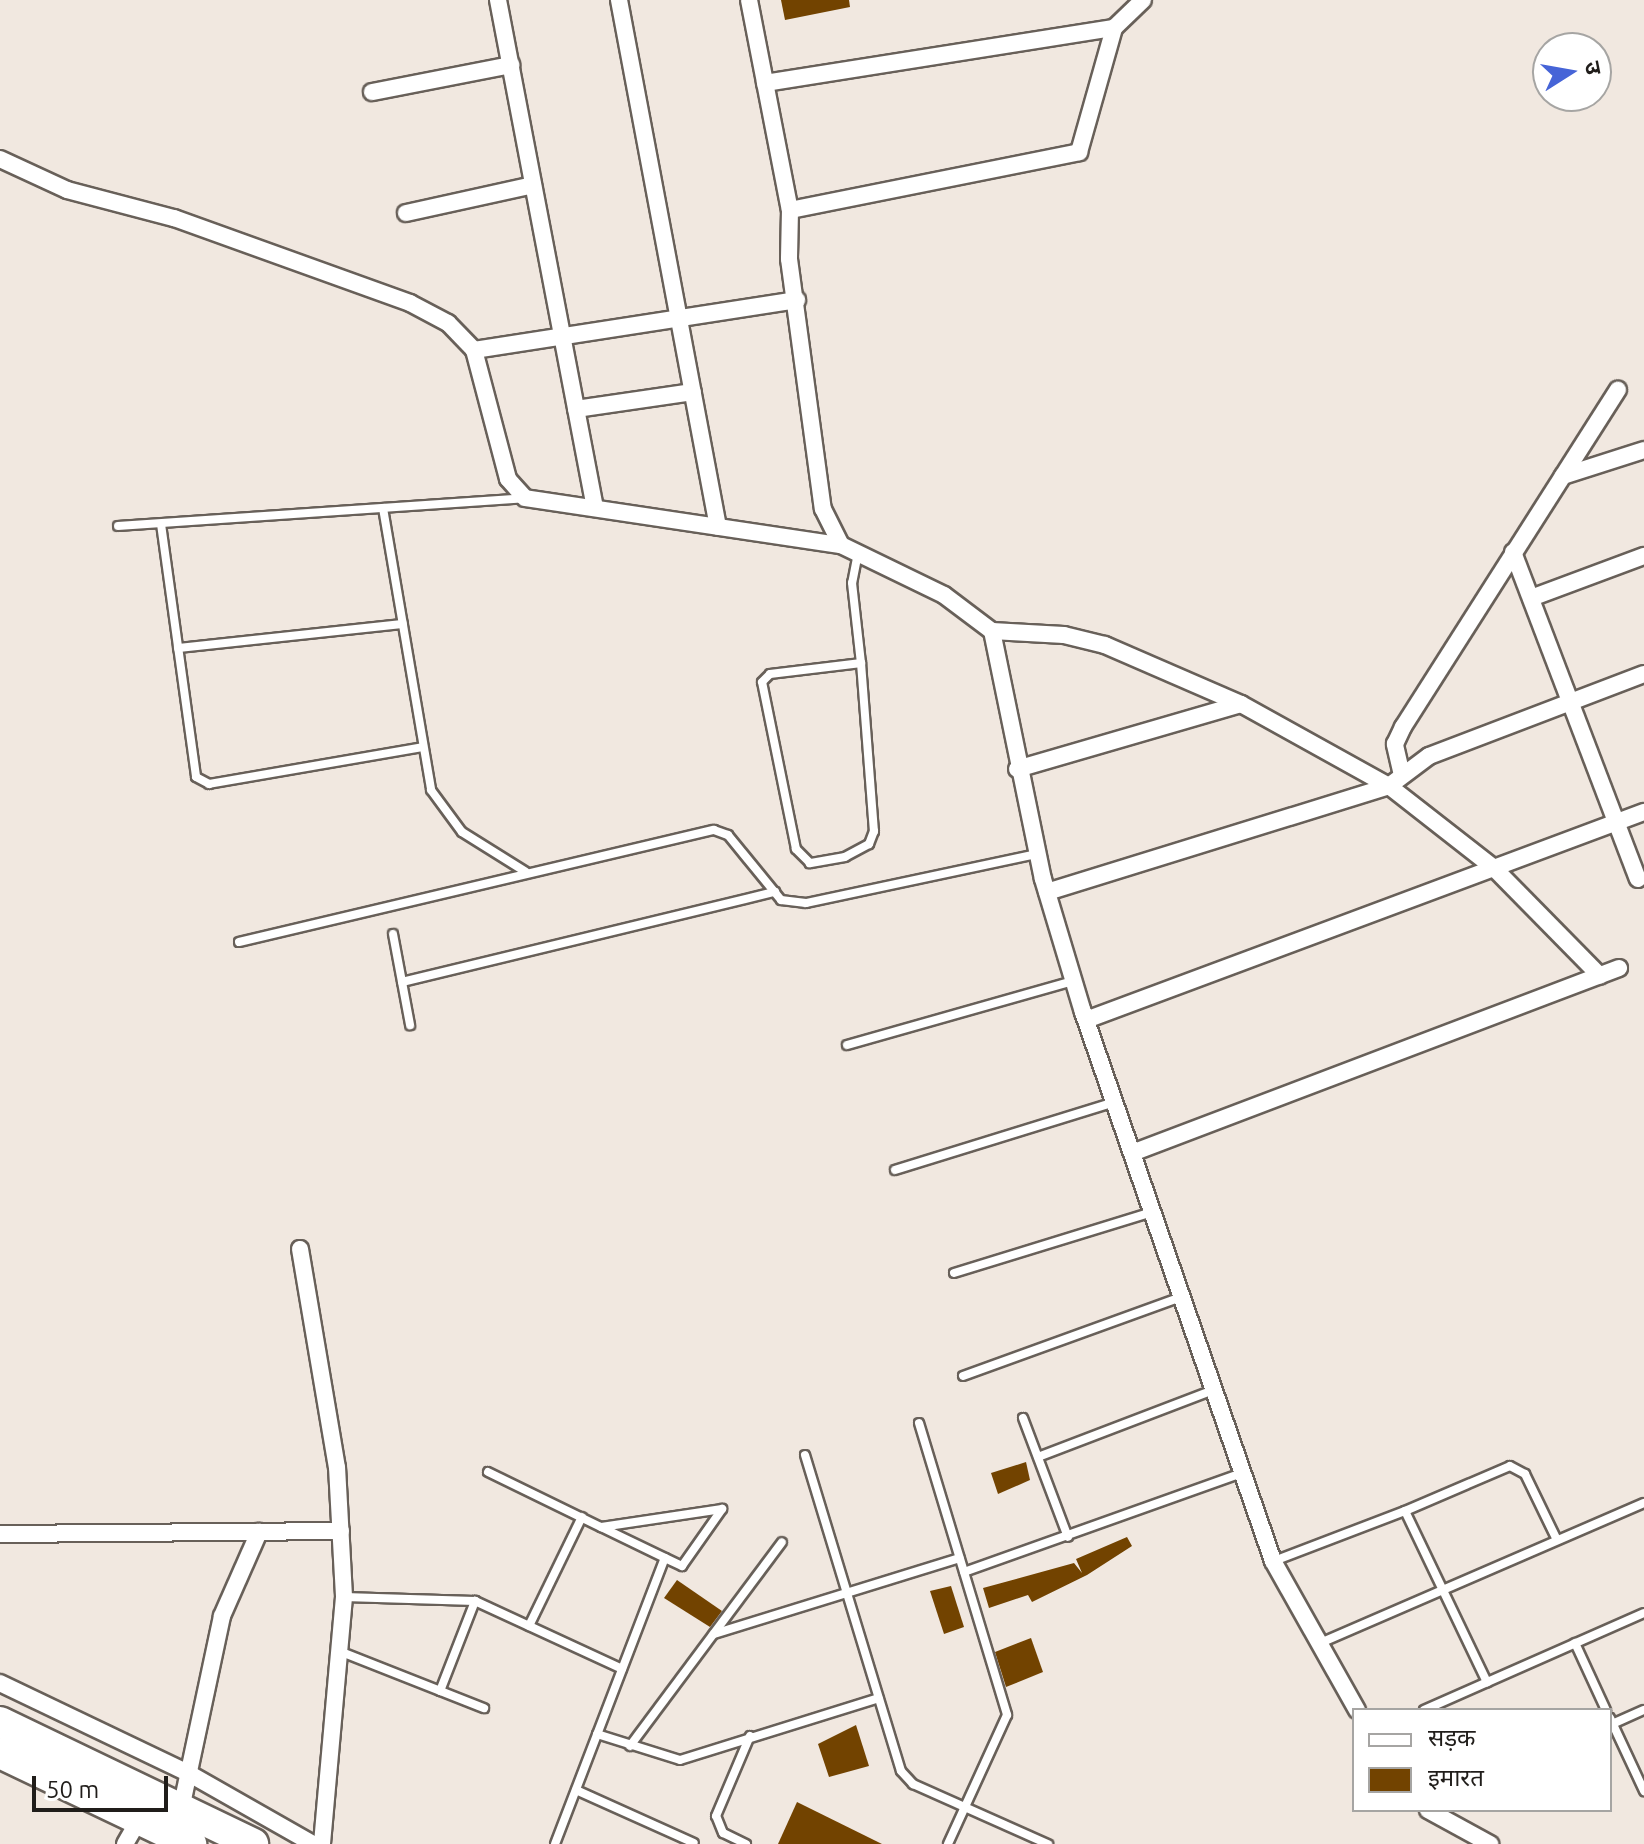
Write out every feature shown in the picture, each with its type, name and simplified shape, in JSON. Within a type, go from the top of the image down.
[{"type":"highway","points":[[0,1722],[139,1820],[181,1809],[253,1844]]},
{"type":"highway","points":[[0,1753],[191,1844]]},
{"type":"street","points":[[498,0],[595,508]]},
{"type":"street","points":[[619,0],[718,527]]},
{"type":"street","points":[[749,0],[790,210],[797,300],[823,509],[841,545],[857,558],[944,595],[992,631],[1105,645],[1241,704],[1389,786],[1494,868],[1600,976]]},
{"type":"street","points":[[790,210],[1079,152],[1114,28],[1143,0]]},
{"type":"street","points":[[765,83],[1114,28]]},
{"type":"street","points":[[372,92],[511,65]]},
{"type":"street","points":[[0,159],[67,190],[174,218],[410,303],[448,323],[474,350],[508,479],[525,498],[841,545]]},
{"type":"street","points":[[406,213],[533,185]]},
{"type":"street","points":[[474,350],[678,315],[797,300]]},
{"type":"street","points":[[1401,771],[1395,744],[1403,727],[1618,390]]},
{"type":"street","points":[[576,409],[693,392]]},
{"type":"street","points":[[1563,476],[1644,450]]},
{"type":"street","points":[[1513,552],[1638,879]]},
{"type":"street","points":[[1531,598],[1644,556]]},
{"type":"street","points":[[992,631],[1017,769],[1037,854],[1086,1020],[1273,1561],[1356,1708]]},
{"type":"street","points":[[1047,892],[1389,786],[1401,771],[1644,674]]},
{"type":"street","points":[[1017,769],[1241,704]]},
{"type":"street","points":[[1086,1020],[1644,812]]},
{"type":"street","points":[[1132,1153],[1619,968]]},
{"type":"street","points":[[300,1249],[327,1393],[341,1531],[344,1597],[322,1844]]},
{"type":"street","points":[[0,1534],[341,1531]]},
{"type":"street","points":[[181,1809],[222,1616],[259,1532]]},
{"type":"street","points":[[0,1683],[188,1773],[313,1844]]},
{"type":"street","points":[[1432,1812],[1490,1844]]},
{"type":"lane","points":[[503,500],[508,479]]},
{"type":"lane","points":[[118,526],[525,498]]},
{"type":"lane","points":[[383,508],[423,747],[447,818],[526,872]]},
{"type":"lane","points":[[161,524],[192,766],[202,782],[423,747]]},
{"type":"lane","points":[[857,558],[852,583],[861,663],[874,831],[869,844],[845,857],[810,863],[796,849],[762,682],[770,674],[861,663]]},
{"type":"lane","points":[[178,648],[403,624]]},
{"type":"lane","points":[[239,942],[714,830],[728,835],[775,892],[806,903],[1037,854]]},
{"type":"lane","points":[[402,982],[775,892]]},
{"type":"lane","points":[[393,934],[410,1025]]},
{"type":"lane","points":[[847,1045],[1074,981]]},
{"type":"lane","points":[[895,1170],[1115,1102]]},
{"type":"lane","points":[[954,1273],[1152,1212]]},
{"type":"lane","points":[[963,1376],[1182,1297]]},
{"type":"lane","points":[[1038,1457],[1214,1389]]},
{"type":"lane","points":[[1023,1418],[1068,1537]]},
{"type":"lane","points":[[919,1423],[1007,1715],[948,1844]]},
{"type":"lane","points":[[805,1455],[901,1771],[913,1784],[967,1803],[1048,1844]]},
{"type":"lane","points":[[1273,1561],[1405,1511],[1510,1466],[1525,1474],[1557,1540]]},
{"type":"lane","points":[[488,1472],[582,1517],[601,1527],[682,1566],[722,1509],[601,1527]]},
{"type":"lane","points":[[964,1572],[1243,1473]]},
{"type":"lane","points":[[1317,1644],[1644,1503]]},
{"type":"lane","points":[[1405,1511],[1447,1588],[1487,1682]]},
{"type":"lane","points":[[529,1626],[582,1517]]},
{"type":"lane","points":[[630,1746],[782,1542]]},
{"type":"lane","points":[[555,1844],[665,1558]]},
{"type":"lane","points":[[714,1634],[960,1558]]},
{"type":"lane","points":[[344,1597],[475,1601],[622,1669]]},
{"type":"lane","points":[[440,1691],[475,1601]]},
{"type":"lane","points":[[1428,1708],[1644,1613]]},
{"type":"lane","points":[[1575,1643],[1605,1708]]},
{"type":"lane","points":[[338,1650],[484,1708]]},
{"type":"lane","points":[[597,1734],[680,1760],[879,1698]]},
{"type":"lane","points":[[1612,1722],[1644,1710]]},
{"type":"lane","points":[[1612,1724],[1644,1791]]},
{"type":"lane","points":[[746,1844],[723,1833],[716,1816],[750,1736]]},
{"type":"lane","points":[[576,1790],[694,1843]]},
{"type":"building","points":[[781,0],[849,0],[850,7],[785,20]]},
{"type":"building","points":[[1026,1462],[1030,1480],[998,1494],[991,1473]]},
{"type":"building","points":[[1127,1537],[1132,1546],[1087,1575],[1032,1602],[1028,1595],[989,1608],[983,1588],[1074,1563],[1082,1573],[1076,1559]]},
{"type":"building","points":[[677,1580],[722,1611],[710,1627],[664,1598]]},
{"type":"building","points":[[951,1586],[964,1627],[944,1634],[930,1591]]},
{"type":"building","points":[[1031,1638],[1043,1672],[1006,1687],[995,1652]]},
{"type":"building","points":[[856,1725],[869,1766],[829,1777],[818,1744]]},
{"type":"building","points":[[797,1802],[882,1844],[778,1844]]}]
